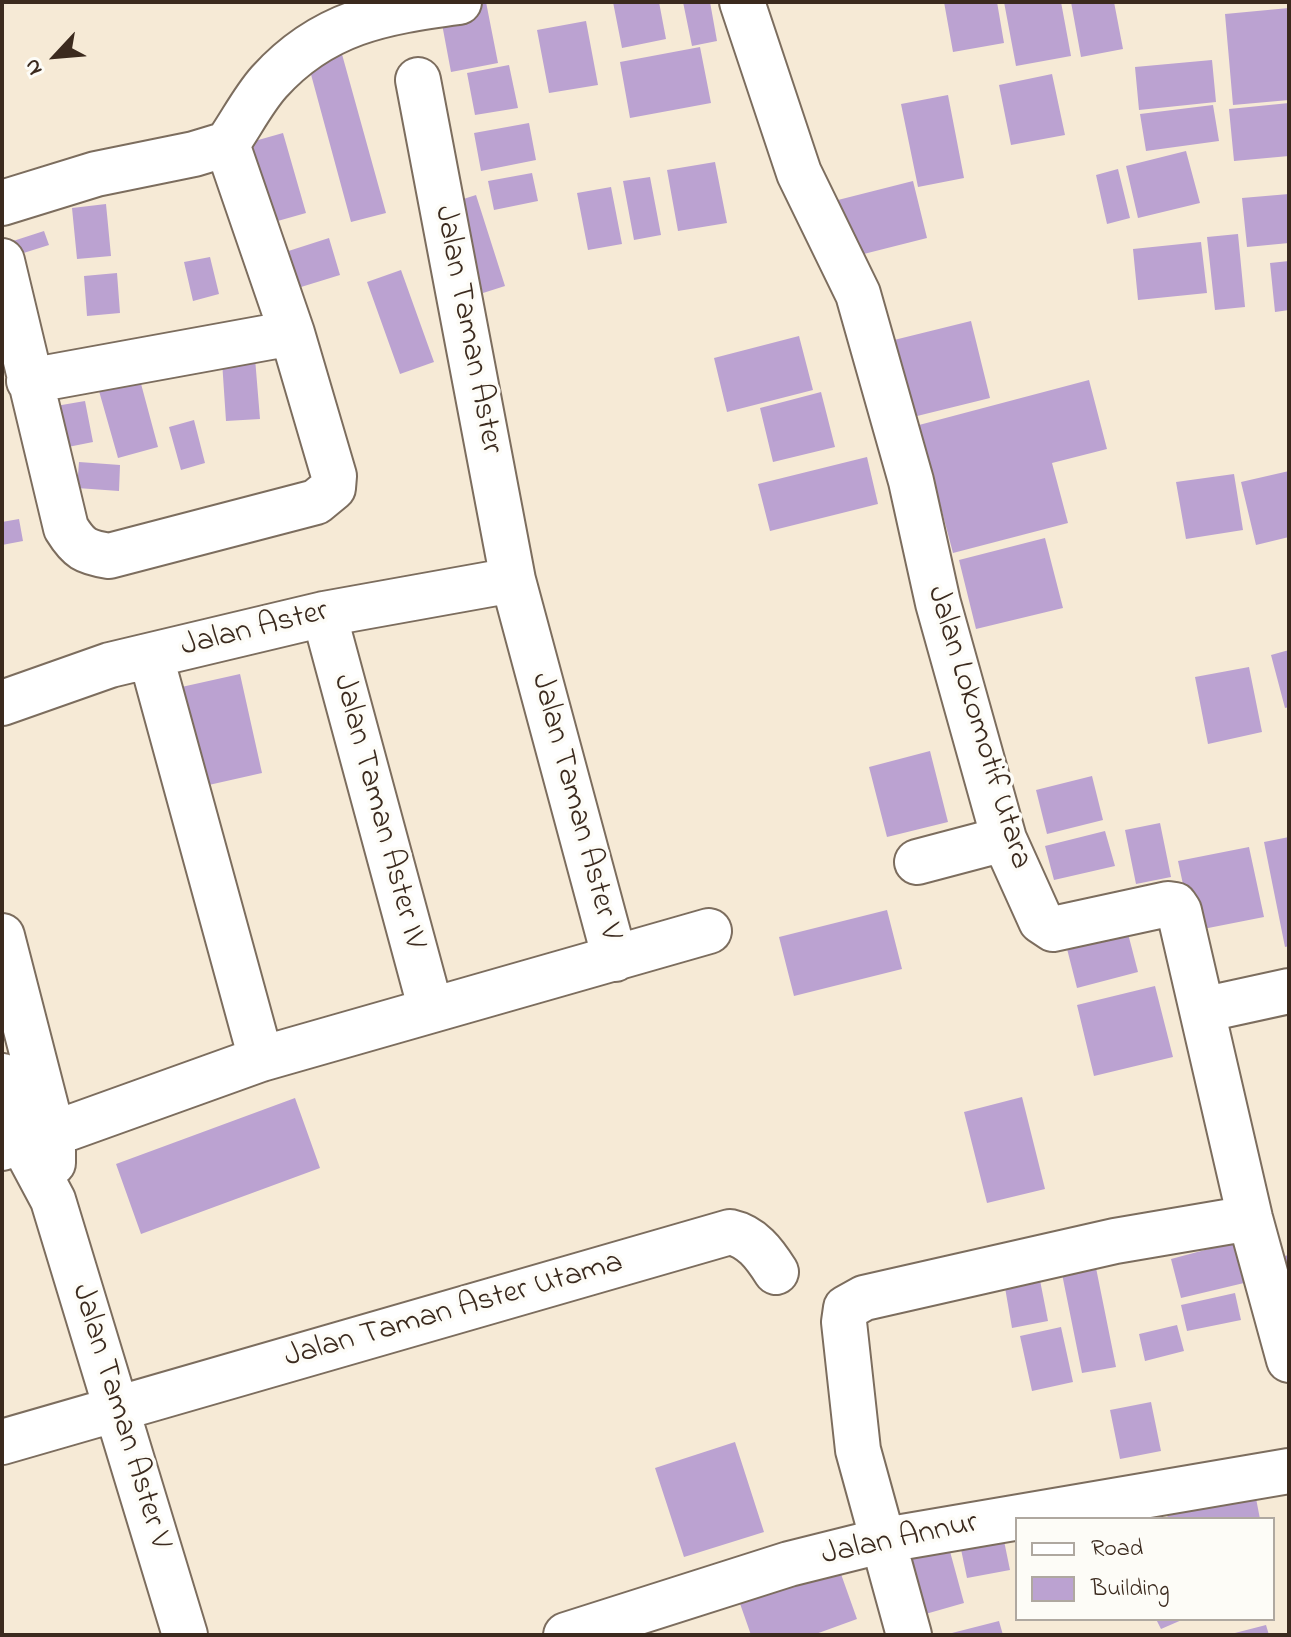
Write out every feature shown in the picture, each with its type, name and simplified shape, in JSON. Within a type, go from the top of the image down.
[{"type":"street","points":[[2,203],[96,174],[227,144],[268,84],[289,62],[324,35],[363,20],[459,2]]},
{"type":"street","name":"Jalan Lokomotif Utara","points":[[742,2],[799,173],[858,294],[911,481],[938,603],[1004,839],[1041,921],[1053,929],[1168,904],[1175,905],[1179,911],[1250,1218],[1289,1360]]},
{"type":"street","name":"Jalan Taman Aster","points":[[418,80],[513,580]]},
{"type":"street","points":[[2,261],[66,528],[74,542],[88,553],[109,556],[316,502],[333,488],[334,476],[292,333],[227,144]]},
{"type":"street","points":[[29,381],[292,333]]},
{"type":"street","name":"Jalan Aster","points":[[2,703],[110,665],[324,614],[513,580]]},
{"type":"street","name":"Jalan Taman Aster V","points":[[26,1141],[261,1059],[615,959],[513,580]]},
{"type":"street","name":"Jalan Taman Aster IV","points":[[324,614],[431,1010]]},
{"type":"street","points":[[151,657],[261,1059]]},
{"type":"street","points":[[917,862],[1004,839]]},
{"type":"street","points":[[615,959],[709,931]]},
{"type":"street","name":"Jalan Taman Aster V","points":[[2,936],[26,1141]]},
{"type":"street","points":[[1202,1010],[1289,991]]},
{"type":"street","name":"Jalan Taman Aster V","points":[[2,1076],[26,1141],[53,1200],[185,1635]]},
{"type":"street","points":[[909,1635],[858,1450],[844,1322],[846,1308],[864,1298],[1115,1241],[1250,1218]]},
{"type":"street","name":"Jalan Taman Aster Utama","points":[[2,1442],[730,1232],[743,1235],[755,1245],[776,1272]]},
{"type":"street","name":"Jalan Annur","points":[[1020,1517],[1289,1471]]},
{"type":"street","name":"Jalan Annur","points":[[566,1635],[789,1564],[885,1540],[1015,1518]]},
{"type":"building","points":[[486,2],[498,63],[451,72],[439,8]]},
{"type":"building","points":[[613,2],[659,2],[666,39],[622,48]]},
{"type":"building","points":[[683,2],[710,2],[717,41],[692,46]]},
{"type":"building","points":[[944,2],[997,2],[1004,43],[953,52]]},
{"type":"building","points":[[1004,2],[1061,2],[1071,56],[1016,66]]},
{"type":"building","points":[[1071,2],[1114,2],[1123,49],[1081,57]]},
{"type":"building","points":[[1289,8],[1289,100],[1233,105],[1225,14]]},
{"type":"building","points":[[586,21],[598,85],[549,93],[537,30]]},
{"type":"building","points":[[340,47],[386,213],[351,222],[306,56]]},
{"type":"building","points":[[700,47],[711,103],[630,118],[620,62]]},
{"type":"building","points":[[1212,60],[1216,102],[1139,110],[1135,67]]},
{"type":"building","points":[[509,65],[518,108],[475,115],[467,73]]},
{"type":"building","points":[[1052,74],[1065,135],[1011,145],[999,85]]},
{"type":"building","points":[[948,95],[964,178],[918,187],[901,104]]},
{"type":"building","points":[[1289,103],[1289,156],[1234,161],[1229,109]]},
{"type":"building","points":[[1213,105],[1219,141],[1146,151],[1140,114]]},
{"type":"building","points":[[529,123],[536,160],[481,171],[474,133]]},
{"type":"building","points":[[283,133],[306,213],[260,226],[237,146]]},
{"type":"building","points":[[1186,151],[1200,203],[1138,218],[1126,166]]},
{"type":"building","points":[[715,162],[727,223],[678,231],[667,170]]},
{"type":"building","points":[[1118,169],[1130,218],[1107,224],[1096,175]]},
{"type":"building","points":[[532,173],[538,201],[494,210],[488,181]]},
{"type":"building","points":[[650,177],[661,235],[634,240],[623,181]]},
{"type":"building","points":[[913,181],[927,238],[844,259],[830,202]]},
{"type":"building","points":[[611,187],[622,244],[588,250],[577,193]]},
{"type":"building","points":[[1289,194],[1289,243],[1247,247],[1242,198]]},
{"type":"building","points":[[476,195],[505,286],[483,293],[454,202]]},
{"type":"building","points":[[106,204],[111,256],[77,259],[72,208]]},
{"type":"building","points":[[44,231],[49,245],[14,256],[10,242]]},
{"type":"building","points":[[1238,234],[1245,307],[1215,310],[1207,237]]},
{"type":"building","points":[[329,238],[340,275],[288,291],[276,255]]},
{"type":"building","points":[[1201,242],[1207,293],[1138,300],[1133,249]]},
{"type":"building","points":[[210,257],[219,294],[193,301],[184,262]]},
{"type":"building","points":[[1289,261],[1289,310],[1275,312],[1270,263]]},
{"type":"building","points":[[401,270],[434,362],[400,374],[367,282]]},
{"type":"building","points":[[117,273],[120,313],[87,316],[84,276]]},
{"type":"building","points":[[971,321],[990,398],[909,418],[890,341]]},
{"type":"building","points":[[799,336],[813,390],[727,412],[714,358]]},
{"type":"building","points":[[255,358],[260,419],[226,421],[222,361]]},
{"type":"building","points":[[140,380],[158,447],[118,458],[99,391]]},
{"type":"building","points":[[1089,380],[1107,449],[1052,463],[1068,523],[953,553],[919,425]]},
{"type":"building","points":[[821,392],[835,447],[773,462],[760,408]]},
{"type":"building","points":[[85,401],[93,442],[58,449],[50,407]]},
{"type":"building","points":[[194,420],[205,463],[181,470],[169,427]]},
{"type":"building","points":[[867,457],[878,504],[770,531],[758,484]]},
{"type":"building","points":[[79,462],[120,465],[119,491],[77,488]]},
{"type":"building","points":[[1289,471],[1289,537],[1256,545],[1241,482]]},
{"type":"building","points":[[1234,474],[1243,530],[1186,539],[1176,482]]},
{"type":"building","points":[[19,519],[23,541],[2,545],[2,522]]},
{"type":"building","points":[[1045,538],[1063,608],[976,629],[959,560]]},
{"type":"building","points":[[1289,650],[1289,707],[1285,708],[1271,655]]},
{"type":"building","points":[[1249,667],[1262,732],[1208,744],[1195,677]]},
{"type":"building","points":[[240,674],[262,773],[191,789],[168,690]]},
{"type":"building","points":[[930,751],[948,822],[887,837],[869,767]]},
{"type":"building","points":[[1092,776],[1103,820],[1047,834],[1036,790]]},
{"type":"building","points":[[1160,823],[1171,877],[1136,884],[1125,830]]},
{"type":"building","points":[[1105,831],[1115,866],[1054,880],[1045,846]]},
{"type":"building","points":[[1289,837],[1289,946],[1285,947],[1264,842]]},
{"type":"building","points":[[1249,847],[1264,917],[1193,931],[1178,861]]},
{"type":"building","points":[[887,910],[902,969],[794,996],[779,937]]},
{"type":"building","points":[[1125,922],[1138,972],[1077,988],[1064,937]]},
{"type":"building","points":[[1155,986],[1173,1057],[1094,1076],[1077,1005]]},
{"type":"building","points":[[1022,1097],[1045,1189],[987,1203],[964,1112]]},
{"type":"building","points":[[295,1098],[320,1168],[141,1234],[116,1164]]},
{"type":"building","points":[[1235,1242],[1244,1283],[1181,1298],[1171,1259]]},
{"type":"building","points":[[1289,1255],[1289,1295],[1280,1257]]},
{"type":"building","points":[[1094,1258],[1116,1367],[1082,1373],[1060,1264]]},
{"type":"building","points":[[1038,1270],[1048,1321],[1012,1328],[1003,1276]]},
{"type":"building","points":[[1235,1293],[1241,1320],[1187,1331],[1181,1305]]},
{"type":"building","points":[[1177,1325],[1184,1351],[1145,1361],[1139,1334]]},
{"type":"building","points":[[1061,1327],[1073,1382],[1032,1391],[1020,1336]]},
{"type":"building","points":[[1151,1402],[1161,1451],[1120,1459],[1110,1410]]},
{"type":"building","points":[[735,1442],[764,1532],[684,1557],[655,1468]]},
{"type":"building","points":[[1254,1488],[1260,1517],[1168,1517],[1165,1505]]},
{"type":"building","points":[[1001,1526],[1010,1570],[967,1578],[958,1535]]},
{"type":"building","points":[[945,1533],[964,1603],[908,1619],[888,1550]]},
{"type":"building","points":[[836,1560],[857,1619],[813,1635],[751,1635],[737,1595]]},
{"type":"building","points":[[999,1621],[1003,1635],[948,1634]]},
{"type":"building","points":[[1157,1621],[1179,1621],[1161,1629]]},
{"type":"building","points":[[1266,1625],[1269,1635],[1231,1635],[1231,1634]]}]
